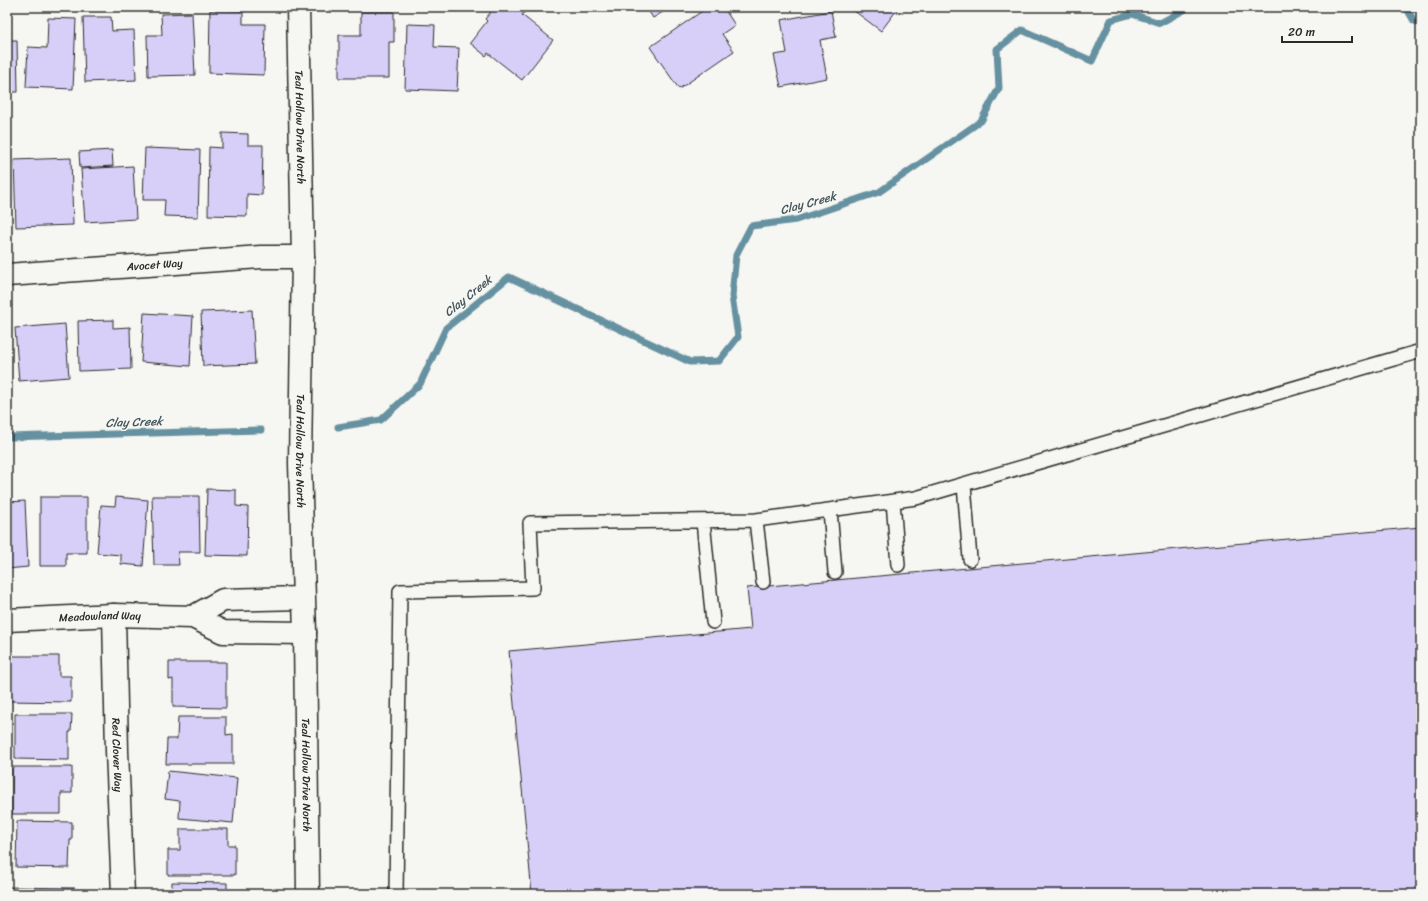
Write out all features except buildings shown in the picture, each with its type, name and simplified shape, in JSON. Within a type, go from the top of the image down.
[{"type":"street","name":"Teal Hollow Drive North","points":[[298,7],[303,257],[300,463],[308,894]]},
{"type":"street","name":"Avocet Way","points":[[7,275],[261,257],[303,257]]},
{"type":"street","points":[[194,617],[223,600],[303,598]]},
{"type":"street","name":"Meadowland Way","points":[[7,620],[114,615],[194,617],[223,632],[304,633]]},
{"type":"street","name":"Red Clover Way","points":[[114,615],[117,750],[123,894]]},
{"type":"lane","points":[[396,894],[400,591],[533,588],[530,523],[756,520],[916,498],[1420,355]]},
{"type":"lane","points":[[964,484],[970,558]]},
{"type":"lane","points":[[893,501],[898,565]]},
{"type":"lane","points":[[830,510],[835,572]]},
{"type":"lane","points":[[756,520],[763,582]]},
{"type":"lane","points":[[703,521],[713,622]]},
{"type":"waterway","name":"Clay Creek","points":[[338,427],[381,420],[420,384],[446,328],[509,277],[690,362],[719,361],[738,337],[732,296],[736,255],[751,226],[796,220],[879,192],[981,121],[999,88],[997,49],[1022,30],[1092,61],[1111,20],[1132,14],[1160,23],[1187,7]]},
{"type":"waterway","name":"Clay Creek","points":[[1406,7],[1414,21],[1421,23]]},
{"type":"waterway","name":"Clay Creek","points":[[7,437],[261,430]]}]
